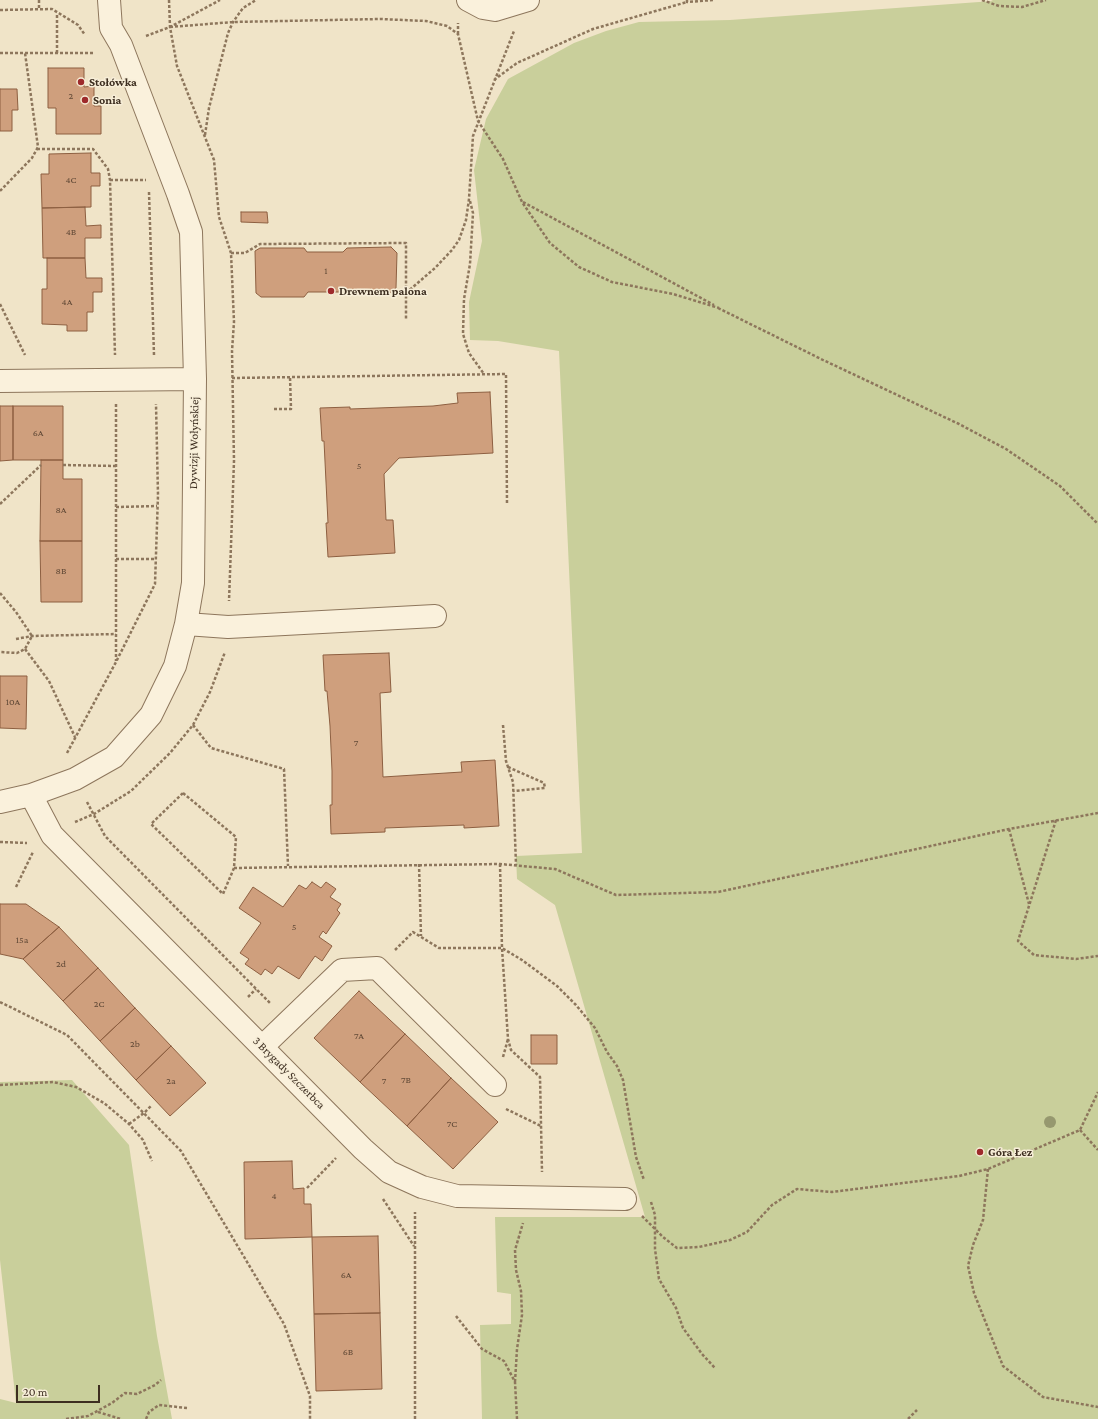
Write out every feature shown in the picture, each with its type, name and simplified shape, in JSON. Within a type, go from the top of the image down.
[{"type":"street","name":"Dywizji Wołyńskiej","points":[[0,802],[31,795],[75,779],[114,757],[151,715],[175,666],[186,624],[193,583],[195,379],[191,232],[167,164],[121,46],[112,28],[109,0]]},
{"type":"street","points":[[468,0],[483,8],[495,10],[528,0]]},
{"type":"street","points":[[0,381],[155,378],[195,379]]},
{"type":"street","points":[[186,624],[228,627],[436,616]]},
{"type":"street","name":"3 Brygady Szczerbca","points":[[31,795],[52,835],[364,1149],[390,1172],[422,1187],[457,1196],[625,1199]]},
{"type":"street","points":[[262,1047],[342,970],[378,968],[495,1085]]},
{"type":"path","points":[[39,0],[39,9]]},
{"type":"path","points":[[169,0],[170,27],[177,66],[214,160],[220,217],[231,253],[234,322],[232,378],[506,374],[507,504]]},
{"type":"path","points":[[170,27],[220,0]]},
{"type":"path","points":[[204,135],[209,108],[228,33],[233,22],[243,8],[256,0]]},
{"type":"path","points":[[406,293],[418,284],[452,250],[459,240],[466,220],[469,199],[470,156],[473,136],[494,80],[528,0]]},
{"type":"path","points":[[494,80],[518,63],[593,29],[687,1],[713,0]]},
{"type":"path","points":[[982,0],[999,6],[1022,7],[1046,0]]},
{"type":"path","points":[[0,10],[52,10],[78,25],[86,36]]},
{"type":"path","points":[[57,13],[57,53]]},
{"type":"path","points":[[170,27],[233,22],[380,19],[426,21],[448,26],[458,34],[478,121],[503,159],[522,202],[550,243],[579,267],[612,282],[673,294],[719,308]]},
{"type":"path","points":[[0,53],[99,53],[95,47]]},
{"type":"path","points":[[0,191],[32,158],[37,149],[25,53]]},
{"type":"path","points":[[37,149],[93,149],[108,169],[110,180],[116,379],[116,662]]},
{"type":"path","points":[[110,180],[139,180]]},
{"type":"path","points":[[64,759],[116,662],[155,584],[157,506],[155,378],[148,188]]},
{"type":"path","points":[[469,199],[472,213],[470,264],[464,299],[463,334],[469,353],[484,374]]},
{"type":"path","points":[[522,202],[719,308],[822,360],[958,424],[1006,449],[1060,486],[1098,524]]},
{"type":"path","points":[[231,253],[245,253],[260,244],[406,243],[406,320]]},
{"type":"path","points":[[0,304],[38,380]]},
{"type":"path","points":[[274,409],[291,409],[290,377]]},
{"type":"path","points":[[0,504],[41,465]]},
{"type":"path","points":[[63,465],[116,466]]},
{"type":"path","points":[[116,506],[157,506]]},
{"type":"path","points":[[116,559],[156,559]]},
{"type":"path","points":[[0,593],[16,612],[32,636]]},
{"type":"path","points":[[16,639],[32,636],[116,634]]},
{"type":"path","points":[[0,652],[17,653],[25,650],[32,636]]},
{"type":"path","points":[[25,650],[49,681],[75,737]]},
{"type":"path","points":[[193,725],[211,748],[284,769],[288,866]]},
{"type":"path","points":[[503,725],[508,767],[513,782],[516,865]]},
{"type":"path","points":[[508,767],[544,783],[544,788],[513,791]]},
{"type":"path","points":[[183,793],[236,837],[234,868],[223,894],[152,824],[183,793]]},
{"type":"path","points":[[234,868],[419,864],[500,864],[555,869],[616,896],[718,892],[1009,829],[1098,813]]},
{"type":"path","points":[[94,814],[105,836],[288,1022]]},
{"type":"path","points":[[1056,820],[1018,940],[1034,955],[1076,959],[1098,956]]},
{"type":"path","points":[[1009,829],[1029,904]]},
{"type":"path","points":[[0,842],[30,843]]},
{"type":"path","points":[[16,887],[34,849]]},
{"type":"path","points":[[419,864],[421,936]]},
{"type":"path","points":[[500,864],[502,948],[508,1039],[511,1050],[540,1077],[536,1198],[515,1250],[516,1270],[521,1291],[522,1315],[517,1349],[515,1382],[517,1419]]},
{"type":"path","points":[[378,968],[413,932],[439,948],[502,948],[557,986],[576,1004],[595,1028],[607,1052],[617,1066],[623,1080],[636,1157],[646,1187]]},
{"type":"path","points":[[0,1002],[67,1035],[181,1151],[284,1324],[310,1396],[310,1419]]},
{"type":"path","points":[[0,1085],[54,1082],[67,1084],[104,1103],[129,1124],[143,1140],[152,1161]]},
{"type":"path","points":[[625,1199],[677,1248],[699,1247],[730,1240],[747,1232],[772,1205],[797,1189],[832,1192],[959,1176],[988,1169],[1080,1130],[1098,1092]]},
{"type":"path","points":[[129,1124],[144,1114],[151,1106]]},
{"type":"path","points":[[1080,1130],[1098,1150]]},
{"type":"path","points":[[307,1188],[337,1157]]},
{"type":"path","points":[[988,1169],[983,1220],[973,1245],[968,1266],[974,1293],[1003,1366],[1043,1397],[1098,1407]]},
{"type":"path","points":[[383,1198],[415,1247]]},
{"type":"path","points":[[650,1200],[655,1215],[655,1249],[659,1279],[676,1308],[683,1328],[702,1354],[715,1368]]},
{"type":"path","points":[[415,1219],[415,1419]]},
{"type":"path","points":[[456,1316],[482,1348],[504,1361],[515,1382]]},
{"type":"path","points":[[66,1419],[88,1416],[97,1412],[125,1393],[137,1394],[155,1385],[161,1380]]},
{"type":"path","points":[[146,1419],[150,1412],[159,1405],[188,1408]]},
{"type":"path","points":[[908,1419],[917,1410]]},
{"type":"path","points":[[97,1412],[120,1419]]},
{"type":"green space","points":[[991,0],[1098,0],[1098,1419],[482,1419],[480,1325],[511,1324],[511,1294],[497,1292],[495,1217],[645,1217],[555,905],[517,879],[516,856],[582,853],[559,351],[498,341],[470,340],[469,302],[482,241],[474,170],[486,119],[508,79],[574,43],[606,31],[639,22],[730,20],[993,1]]},
{"type":"green space","points":[[72,1080],[129,1145],[157,1336],[172,1419],[0,1419],[0,1399],[16,1403],[0,1260],[0,1082]]},
{"type":"building","points":[[48,68],[84,68],[84,87],[94,86],[94,106],[101,106],[101,134],[56,134],[56,108],[48,108]]},
{"type":"building","points":[[0,89],[17,89],[18,110],[12,110],[12,131],[0,131]]},
{"type":"building","points":[[91,153],[91,173],[100,173],[100,186],[91,186],[91,207],[42,208],[41,174],[49,174],[49,154]]},
{"type":"building","points":[[85,207],[86,226],[101,225],[101,238],[85,238],[85,258],[43,258],[42,208]]},
{"type":"building","points":[[241,212],[267,212],[268,223],[241,222]]},
{"type":"building","points":[[391,247],[397,253],[396,288],[391,292],[308,292],[304,297],[261,297],[256,293],[255,251],[260,248],[304,248],[307,252],[343,252],[347,248]]},
{"type":"building","points":[[47,258],[85,258],[86,278],[102,278],[102,292],[93,292],[93,312],[87,312],[87,331],[67,331],[67,325],[42,324],[42,289],[47,289]]},
{"type":"building","points":[[490,392],[493,453],[399,458],[384,474],[386,520],[393,520],[395,553],[328,557],[324,441],[322,441],[320,408],[350,407],[350,409],[433,406],[458,403],[457,393]]},
{"type":"building","points":[[0,406],[13,406],[13,460],[0,461]]},
{"type":"building","points":[[13,406],[63,406],[63,460],[13,460]]},
{"type":"building","points":[[41,460],[63,460],[63,479],[82,479],[82,541],[40,541]]},
{"type":"building","points":[[40,541],[82,541],[82,602],[41,602]]},
{"type":"building","points":[[389,653],[391,692],[380,693],[383,777],[462,772],[461,762],[495,760],[499,826],[464,828],[464,825],[385,828],[385,832],[331,834],[330,805],[332,805],[332,771],[330,726],[327,691],[325,691],[323,655]]},
{"type":"building","points":[[0,676],[27,676],[26,729],[0,728]]},
{"type":"building","points":[[312,882],[321,888],[326,882],[336,889],[330,897],[341,904],[337,910],[340,913],[326,934],[323,931],[319,937],[332,946],[322,961],[315,956],[299,979],[278,966],[272,974],[265,969],[261,975],[245,964],[249,959],[240,953],[261,923],[239,908],[253,887],[283,907],[299,885],[306,889]]},
{"type":"building","points":[[0,904],[26,904],[59,927],[23,959],[0,954]]},
{"type":"building","points":[[59,927],[98,968],[63,1001],[23,959]]},
{"type":"building","points":[[98,968],[135,1008],[100,1041],[63,1001]]},
{"type":"building","points":[[359,991],[405,1034],[360,1082],[314,1038]]},
{"type":"building","points":[[135,1008],[171,1046],[136,1080],[100,1041]]},
{"type":"building","points":[[405,1034],[451,1078],[407,1126],[360,1082]]},
{"type":"building","points":[[531,1035],[557,1035],[557,1064],[531,1064]]},
{"type":"building","points":[[171,1046],[206,1083],[170,1116],[136,1080]]},
{"type":"building","points":[[451,1078],[498,1122],[453,1169],[407,1126]]},
{"type":"building","points":[[292,1161],[293,1189],[304,1188],[304,1204],[311,1204],[312,1237],[245,1239],[244,1162]]},
{"type":"building","points":[[378,1236],[380,1313],[314,1314],[312,1237]]},
{"type":"building","points":[[380,1313],[382,1389],[316,1391],[314,1314]]},
{"type":"place","name":"Stołówka","points":[[81,82]]},
{"type":"place","name":"Sonia","points":[[85,100]]},
{"type":"place","name":"Drewnem palona","points":[[331,291]]},
{"type":"place","name":"Góra Łez","points":[[980,1152]]}]
